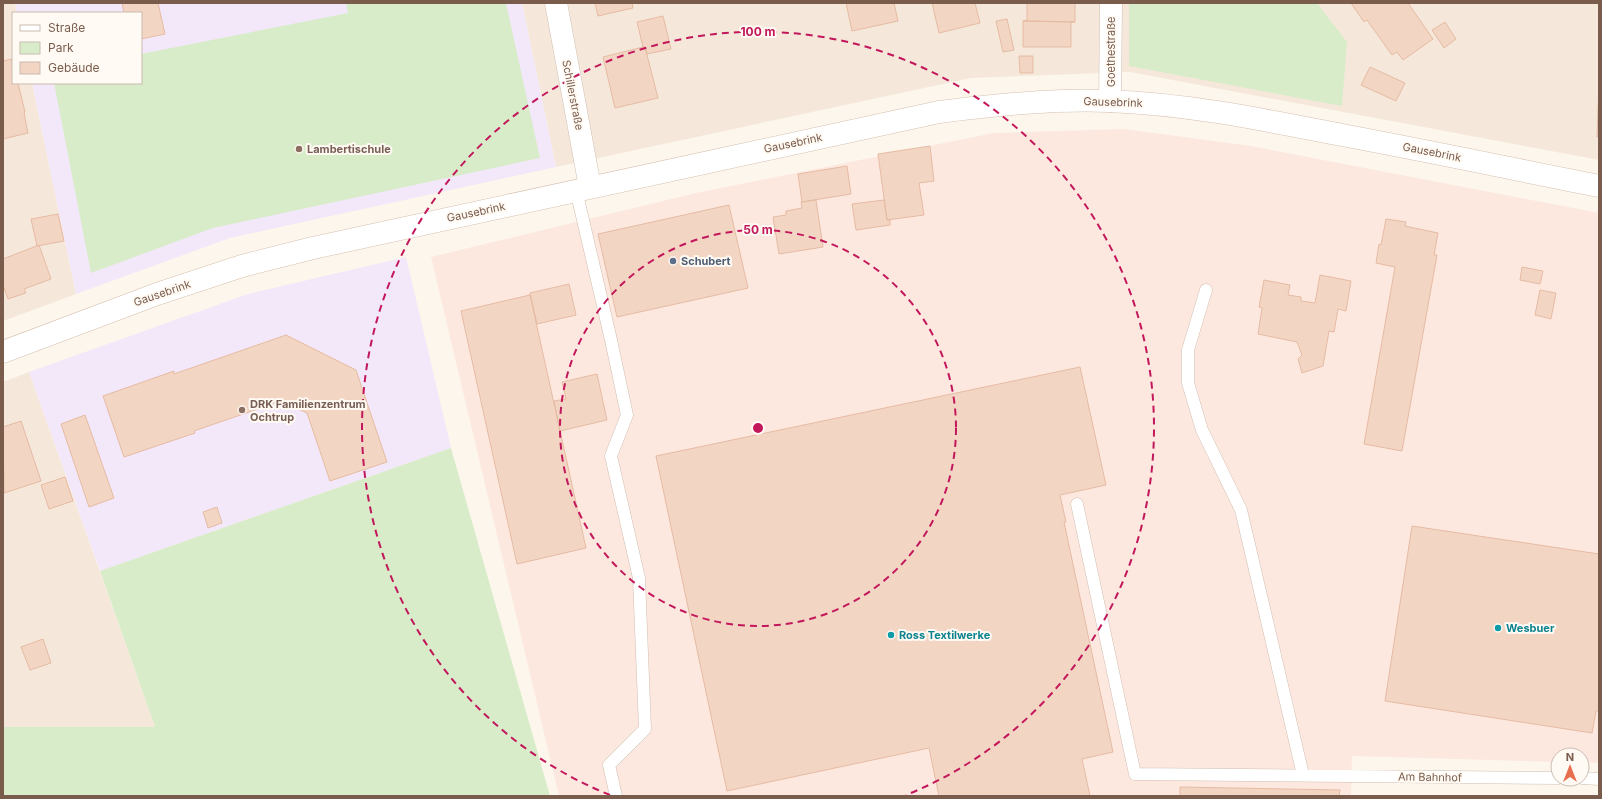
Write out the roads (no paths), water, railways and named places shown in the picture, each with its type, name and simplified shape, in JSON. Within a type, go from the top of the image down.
[{"type":"main road","name":"Schillerstraße","points":[[556,3],[583,189]]},
{"type":"main road","name":"Goethestraße","points":[[1110,101],[1111,3]]},
{"type":"main road","name":"Gausebrink","points":[[3,352],[157,294],[242,266],[313,248],[938,112],[1002,104],[1057,100],[1110,101],[1182,106],[1251,117],[1599,186]]},
{"type":"lane","points":[[583,189],[611,340],[627,414],[611,456],[639,578],[645,729],[610,765],[616,796]]},
{"type":"lane","points":[[1206,290],[1188,350],[1188,383],[1202,430],[1241,510],[1302,775]]},
{"type":"lane","name":"Am Bahnhof","points":[[1077,504],[1135,774],[1550,778]]},
{"type":"place","name":"Lambertischule","points":[[299,149]]},
{"type":"place","name":"Schubert","points":[[673,261]]},
{"type":"place","name":"DRK Familienzentrum Ochtrup","points":[[242,410]]},
{"type":"place","name":"Wesbuer","points":[[1498,628]]},
{"type":"place","name":"Ross Textilwerke","points":[[891,635]]}]
